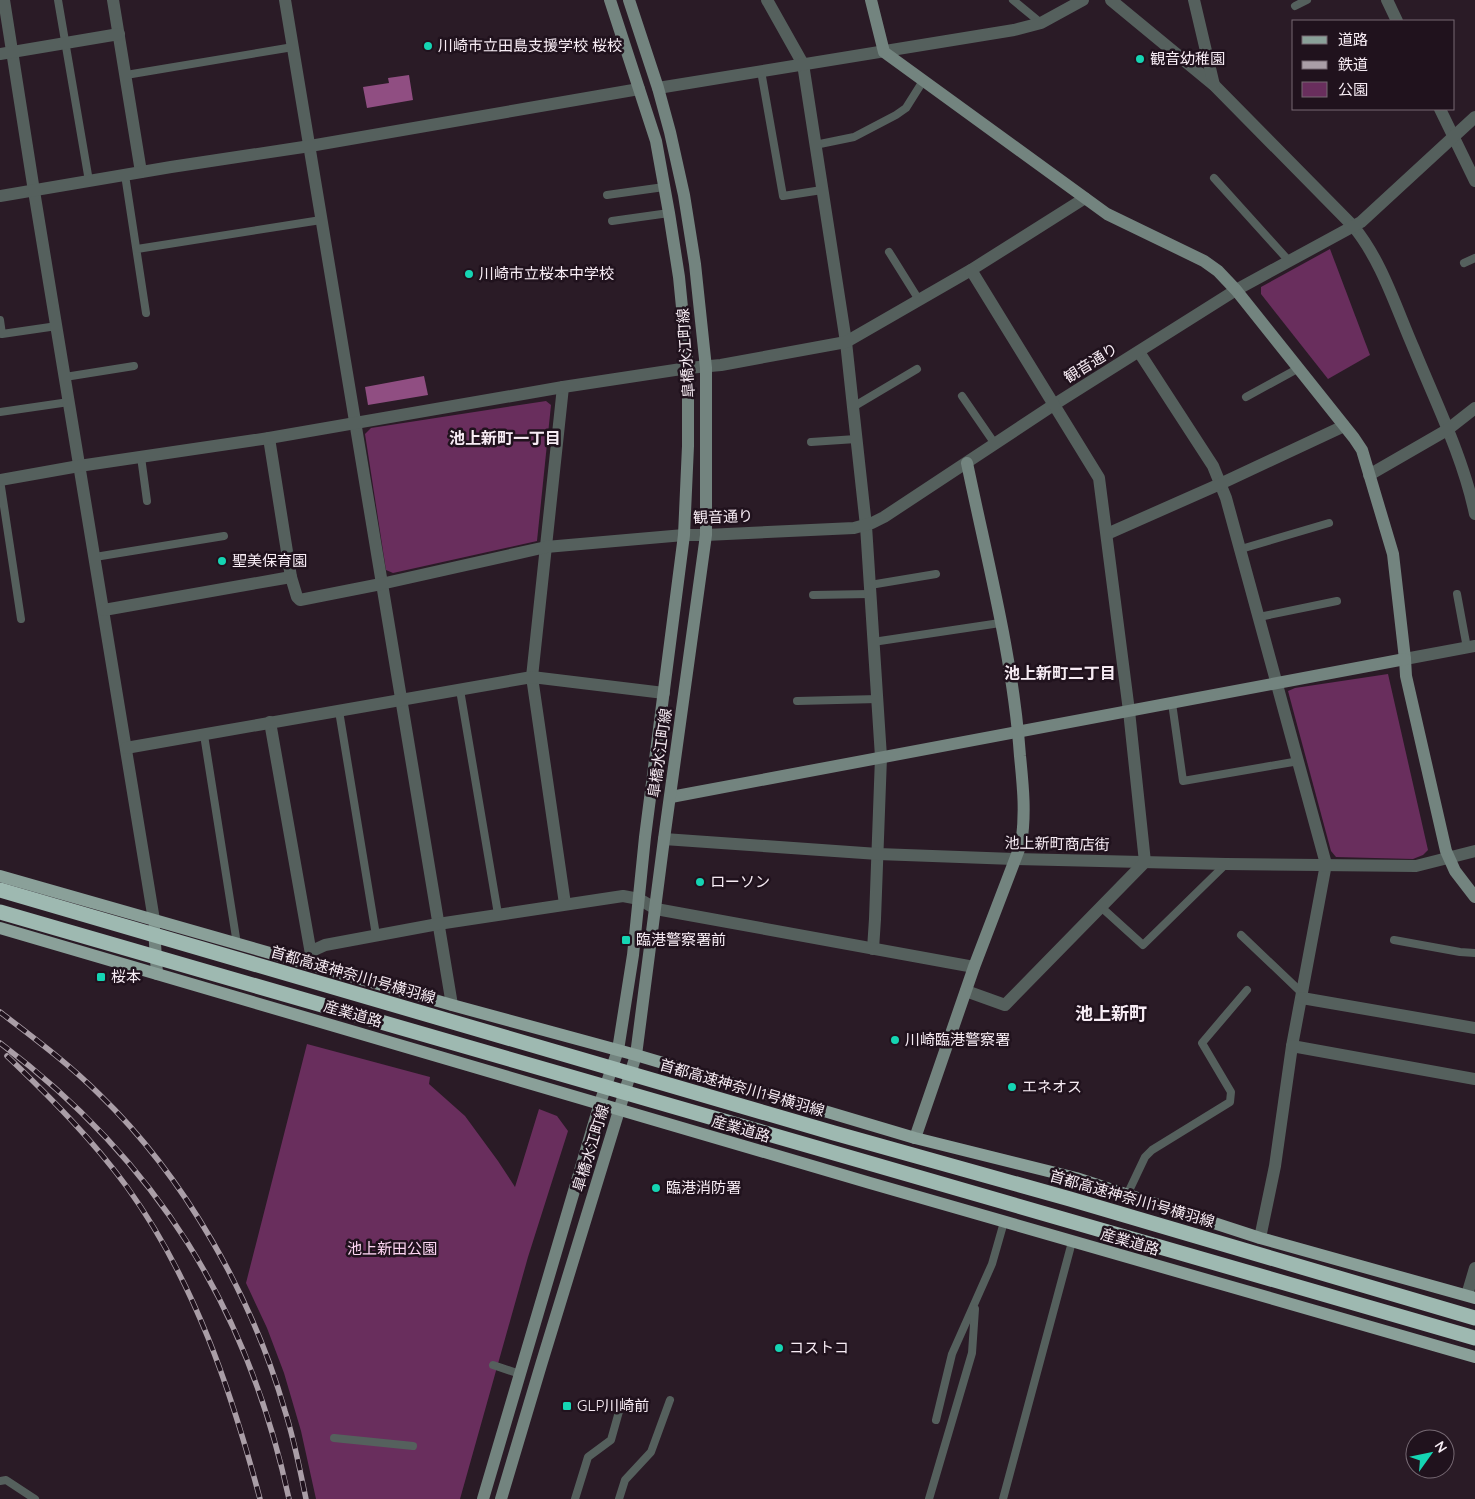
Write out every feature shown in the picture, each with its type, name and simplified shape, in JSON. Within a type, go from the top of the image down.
[{"type":"highway","name":"首都高速神奈川1号横羽線","points":[[0,890],[1475,1318]]},
{"type":"highway","points":[[0,912],[1475,1338]]},
{"type":"main road","points":[[0,876],[237,944],[307,958],[452,1005],[636,1055],[915,1138],[1076,1178],[1260,1238],[1471,1296]]},
{"type":"main road","name":"産業道路","points":[[0,928],[1072,1242],[1475,1357]]},
{"type":"street","points":[[4,0],[154,920],[157,974]]},
{"type":"street","points":[[113,0],[141,172]]},
{"type":"street","points":[[285,0],[452,1005]]},
{"type":"street","name":"皐橋水江町線","points":[[484,1499],[600,1103],[618,1050],[633,955],[684,535],[688,446],[688,368],[679,277],[656,141],[610,0]]},
{"type":"street","name":"皐橋水江町線","points":[[501,1499],[540,1365],[636,1055],[706,535],[706,368],[695,264],[684,195],[658,88],[629,0]]},
{"type":"street","points":[[767,0],[803,64],[846,342],[866,526],[881,757],[873,949]]},
{"type":"street","points":[[871,0],[884,52],[1107,214],[1204,261],[1218,271],[1236,290],[1299,368],[1362,450],[1393,554],[1406,659],[1406,676],[1449,858],[1455,871],[1475,897]]},
{"type":"street","points":[[658,88],[1014,30],[1041,23],[1084,0]]},
{"type":"street","points":[[1111,0],[1214,85],[1353,226],[1364,240],[1382,274],[1448,430],[1469,484],[1475,514]]},
{"type":"street","points":[[1194,0],[1214,85]]},
{"type":"street","points":[[1387,0],[1393,20]]},
{"type":"street","points":[[0,54],[119,34]]},
{"type":"street","points":[[0,196],[310,146],[640,89]]},
{"type":"street","points":[[1440,110],[1475,181]]},
{"type":"street","name":"観音通り","points":[[291,577],[297,597],[300,600],[546,547],[684,535],[866,526],[884,517],[1055,404],[1236,290],[1361,222],[1475,117]]},
{"type":"street","points":[[0,480],[79,466],[269,438],[688,368],[706,368],[846,342],[971,270],[1085,198]]},
{"type":"street","points":[[966,991],[1005,1005],[1145,862],[1100,478],[971,270]]},
{"type":"street","points":[[1139,352],[1213,466],[1226,498],[1326,864],[1292,1046],[1275,1166],[1260,1238]]},
{"type":"street","points":[[563,388],[532,676],[565,904]]},
{"type":"street","points":[[1369,475],[1448,430],[1475,408]]},
{"type":"street","points":[[1107,534],[1344,426]]},
{"type":"street","points":[[104,610],[291,577],[269,438]]},
{"type":"street","points":[[915,1138],[974,967],[1021,844],[1025,812],[1013,689],[966,463]]},
{"type":"street","points":[[670,796],[1471,647]]},
{"type":"street","points":[[126,748],[400,701],[532,676],[664,693]]},
{"type":"street","points":[[270,722],[307,958]]},
{"type":"street","name":"池上新町商店街","points":[[664,838],[878,854],[1226,864],[1416,866],[1475,852]]},
{"type":"street","points":[[307,958],[314,950],[325,945],[498,914],[622,896],[639,899],[656,909],[974,967]]},
{"type":"street","points":[[1302,996],[1475,1028]]},
{"type":"street","points":[[1292,1046],[1475,1079]]},
{"type":"street","points":[[1471,1296],[1475,1268]]},
{"type":"lane","points":[[58,0],[89,181]]},
{"type":"lane","points":[[1013,0],[1041,23]]},
{"type":"lane","points":[[1295,6],[1308,0]]},
{"type":"lane","points":[[126,75],[293,47]]},
{"type":"lane","points":[[761,71],[783,196],[822,190]]},
{"type":"lane","points":[[815,145],[854,136],[896,115],[906,108],[923,80]]},
{"type":"lane","points":[[124,175],[146,313]]},
{"type":"lane","points":[[1214,178],[1289,261]]},
{"type":"lane","points":[[607,195],[664,187]]},
{"type":"lane","points":[[612,221],[669,213]]},
{"type":"lane","points":[[137,249],[321,220]]},
{"type":"lane","points":[[889,252],[919,300]]},
{"type":"lane","points":[[1464,263],[1475,258]]},
{"type":"lane","points":[[0,320],[2,334],[57,326]]},
{"type":"lane","points":[[65,376],[134,366]]},
{"type":"lane","points":[[1246,397],[1299,368]]},
{"type":"lane","points":[[853,407],[917,369]]},
{"type":"lane","points":[[962,396],[995,444]]},
{"type":"lane","points":[[0,412],[69,402]]},
{"type":"lane","points":[[811,442],[856,439]]},
{"type":"lane","points":[[141,457],[147,500]]},
{"type":"lane","points":[[0,480],[21,619]]},
{"type":"lane","points":[[1241,549],[1329,523]]},
{"type":"lane","points":[[95,557],[224,536]]},
{"type":"lane","points":[[812,596],[870,590],[936,574]]},
{"type":"lane","points":[[1457,594],[1471,647]]},
{"type":"lane","points":[[1259,616],[1337,601]]},
{"type":"lane","points":[[874,642],[1000,623]]},
{"type":"lane","points":[[460,690],[498,914]]},
{"type":"lane","points":[[797,701],[878,699]]},
{"type":"lane","points":[[1172,703],[1183,781],[1299,761]]},
{"type":"lane","points":[[339,711],[376,935]]},
{"type":"lane","points":[[204,735],[237,944]]},
{"type":"lane","points":[[1102,907],[1143,945],[1226,864]]},
{"type":"lane","points":[[1241,935],[1302,996]]},
{"type":"lane","points":[[1394,940],[1475,953]]},
{"type":"lane","points":[[1127,1195],[1146,1157],[1152,1150],[1230,1102],[1231,1092],[1202,1042],[1247,990]]},
{"type":"lane","points":[[936,1420],[952,1354],[992,1264],[1004,1222]]},
{"type":"lane","points":[[1003,1499],[1072,1242]]},
{"type":"lane","points":[[929,1499],[972,1353],[976,1302]]},
{"type":"lane","points":[[493,1365],[520,1374]]},
{"type":"lane","points":[[619,1499],[624,1480],[650,1452],[670,1400]]},
{"type":"lane","points":[[576,1499],[588,1457],[611,1440],[620,1408]]},
{"type":"lane","points":[[334,1438],[413,1446]]},
{"type":"lane","points":[[0,1481],[6,1480],[35,1499]]},
{"type":"green space","points":[[1330,249],[1370,355],[1328,379],[1261,294],[1261,287]]},
{"type":"green space","points":[[546,401],[551,405],[537,541],[393,573],[386,570],[365,434],[371,428]]},
{"type":"green space","points":[[1388,674],[1428,850],[1423,855],[1413,859],[1336,857],[1331,851],[1288,691],[1295,688]]},
{"type":"green space","name":"池上新田公園","points":[[307,1044],[430,1077],[429,1084],[465,1116],[515,1187],[539,1109],[557,1116],[568,1131],[528,1257],[460,1499],[316,1499],[301,1431],[284,1373],[267,1328],[246,1283]]},
{"type":"shaded area","points":[[409,75],[413,100],[367,108],[363,87],[389,83],[388,78]]},
{"type":"shaded area","points":[[424,376],[428,395],[368,405],[365,387]]},
{"type":"railway","points":[[0,1012],[38,1041],[99,1094],[160,1162],[187,1200],[212,1240],[254,1325],[271,1368],[288,1422],[306,1499]]},
{"type":"railway","points":[[0,1043],[56,1089],[106,1137],[150,1189],[188,1244],[221,1302],[249,1364],[271,1429],[289,1499]]},
{"type":"railway","points":[[7,1056],[100,1152],[127,1187],[151,1223],[172,1260],[208,1337],[236,1417],[260,1499]]},
{"type":"place","name":"川崎市立田島支援学校 桜校","points":[[428,46]]},
{"type":"place","name":"観音幼稚園","points":[[1140,59]]},
{"type":"place","name":"川崎市立桜本中学校","points":[[469,274]]},
{"type":"place","name":"聖美保育園","points":[[222,561]]},
{"type":"place","name":"ローソン","points":[[700,882]]},
{"type":"place","name":"臨港警察署前","points":[[626,940]]},
{"type":"place","name":"桜本","points":[[101,977]]},
{"type":"place","name":"川崎臨港警察署","points":[[895,1040]]},
{"type":"place","name":"エネオス","points":[[1012,1087]]},
{"type":"place","name":"臨港消防署","points":[[656,1188]]},
{"type":"place","name":"コストコ","points":[[779,1348]]},
{"type":"place","name":"GLP川崎前","points":[[567,1406]]},
{"type":"district","name":"池上新町一丁目","points":[[505,438]]},
{"type":"district","name":"池上新町二丁目","points":[[1060,673]]},
{"type":"district","name":"池上新町","points":[[1111,1014]]}]
